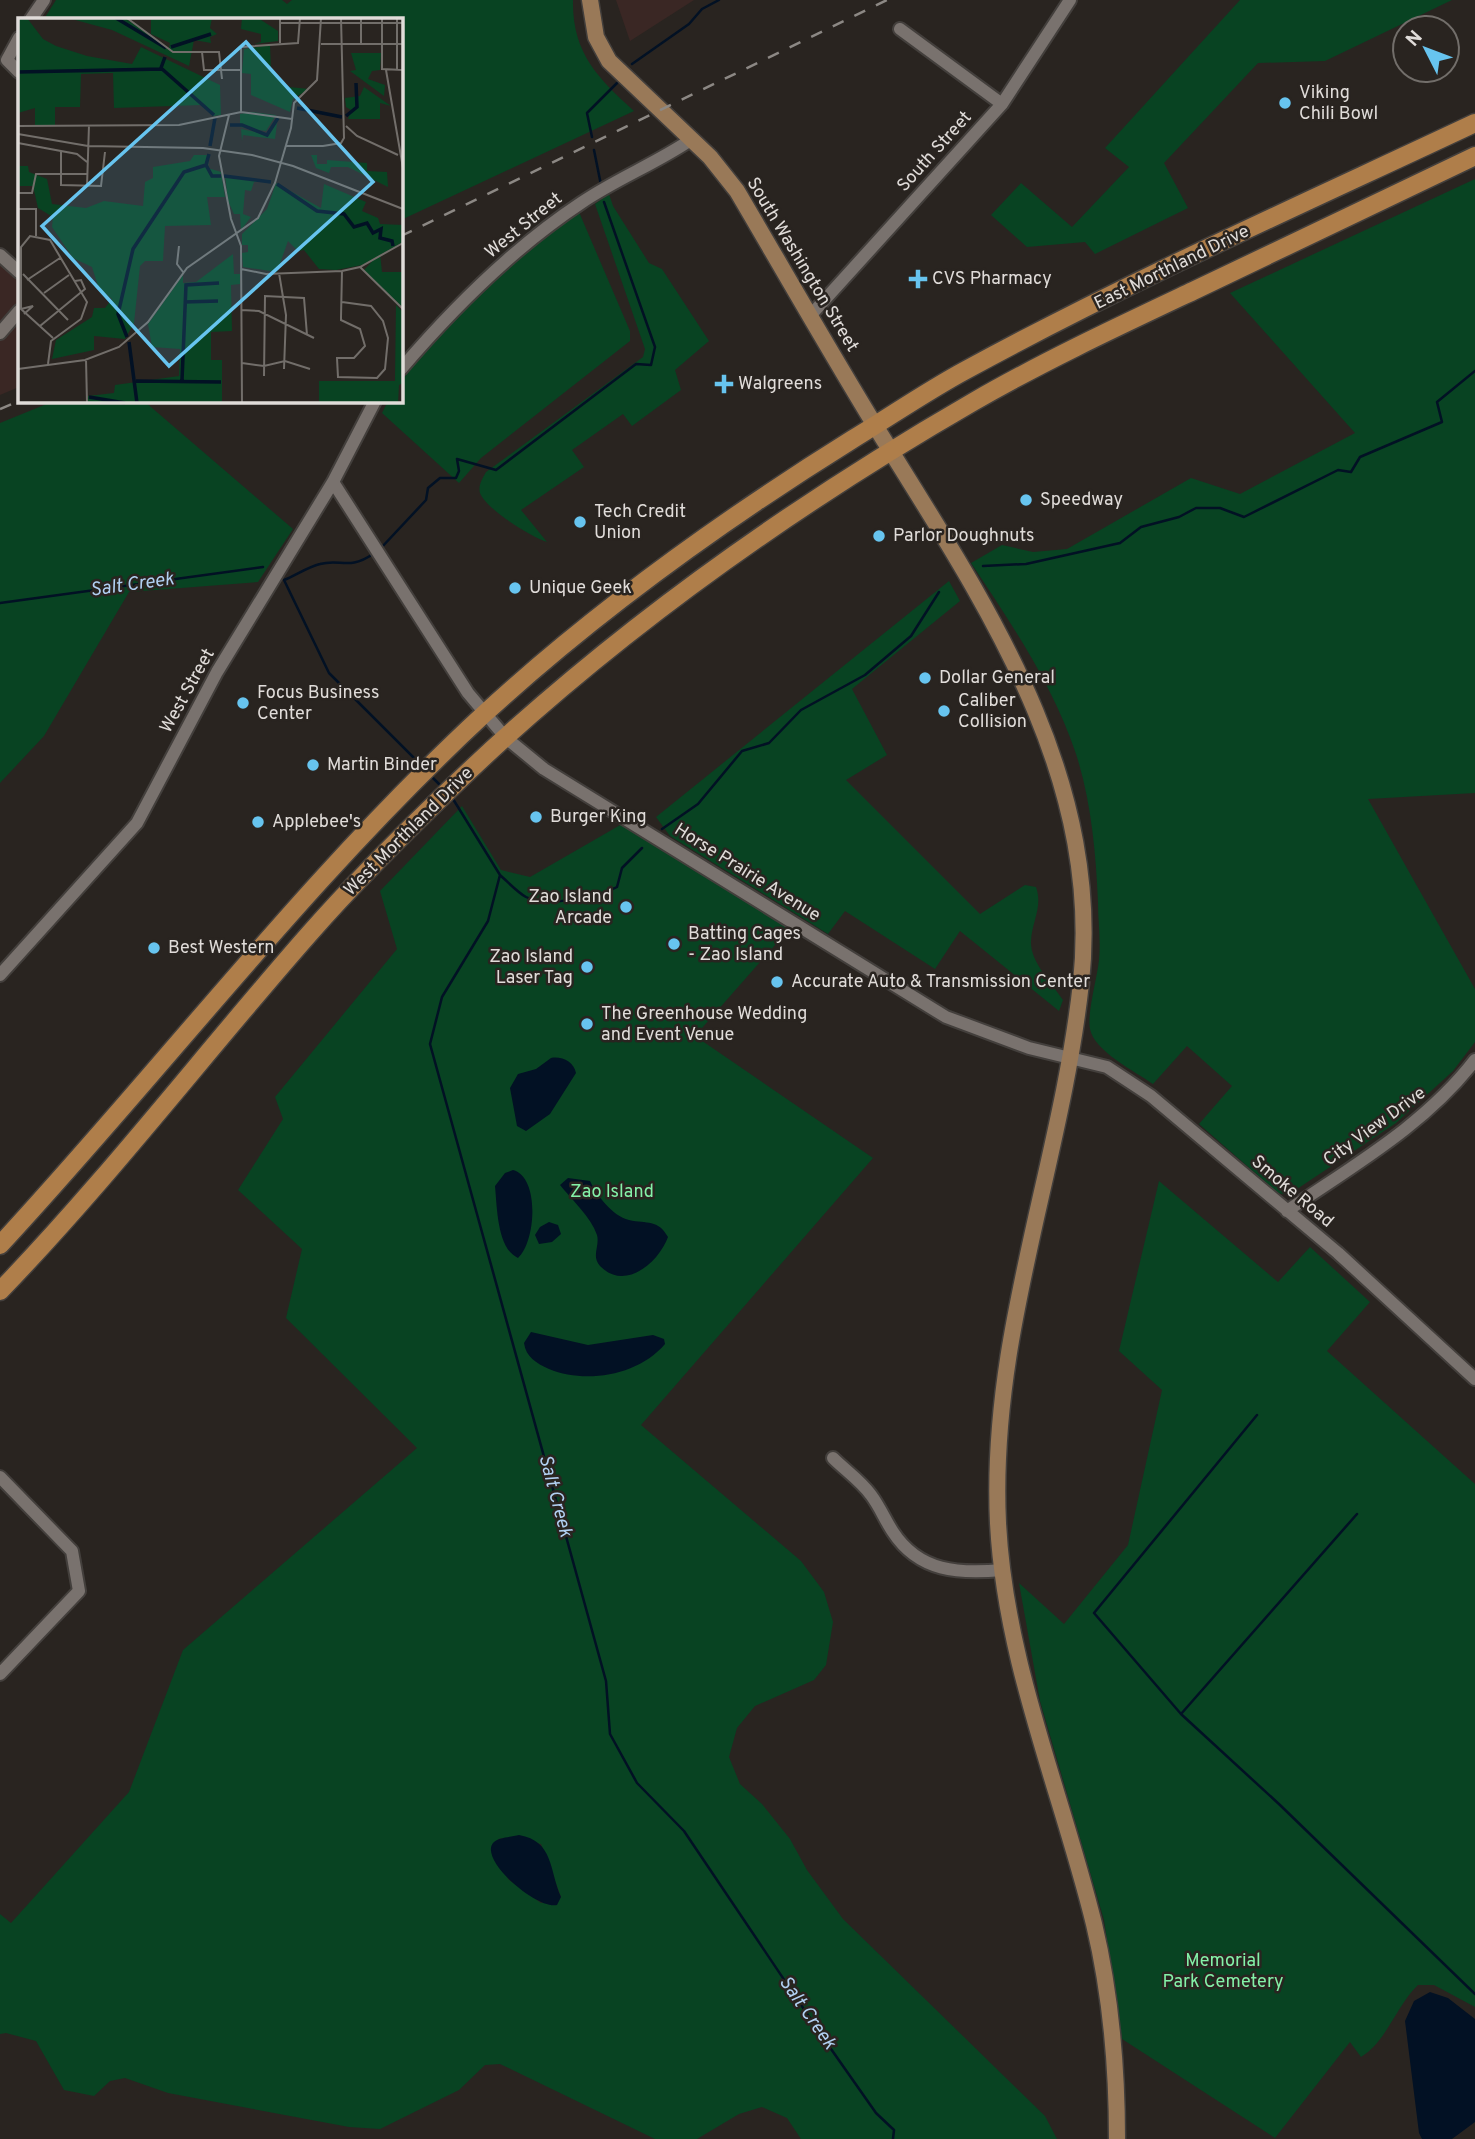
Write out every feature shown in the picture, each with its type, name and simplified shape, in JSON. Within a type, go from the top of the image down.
[{"type":"highway","name":"East Morthland Drive","points":[[875,426],[962,373],[1040,332],[1475,123]]},
{"type":"highway","name":"East Morthland Drive","points":[[891,452],[973,402],[1108,331],[1475,156]]},
{"type":"highway","name":"West Morthland Drive","points":[[0,1245],[80,1158],[328,869],[484,715],[552,656],[684,553],[875,426]]},
{"type":"highway","name":"West Morthland Drive","points":[[0,1291],[65,1221],[314,928],[451,788],[577,676],[676,599],[805,507],[891,452]]},
{"type":"main road","name":"South Washington Street","points":[[590,0],[596,37],[609,61],[692,139],[737,191],[963,570],[1020,674],[1051,749],[1068,804],[1078,849],[1084,916],[1081,980],[1070,1057],[1010,1334],[1000,1396],[997,1434],[998,1508],[1007,1613],[1023,1681],[1065,1821],[1101,1957],[1115,2050],[1117,2139]]},
{"type":"street","points":[[32,18],[44,0]]},
{"type":"street","name":"South Street","points":[[810,316],[1002,104],[1070,0]]},
{"type":"street","points":[[900,29],[1002,104]]},
{"type":"street","points":[[18,40],[7,60],[18,71]]},
{"type":"street","name":"West Street","points":[[402,368],[475,290],[535,235],[583,201],[692,139]]},
{"type":"street","points":[[0,255],[18,271]]},
{"type":"street","points":[[0,333],[18,312]]},
{"type":"street","name":"West Street","points":[[0,975],[137,823],[217,671],[333,482],[374,402]]},
{"type":"street","name":"Horse Prairie Avenue","points":[[333,482],[484,715],[506,738],[544,769],[946,1017],[1029,1048],[1070,1057]]},
{"type":"street","name":"Smoke Road","points":[[1070,1057],[1107,1067],[1151,1096],[1338,1253],[1475,1379]]},
{"type":"street","name":"City View Drive","points":[[1287,1211],[1414,1125],[1445,1098],[1475,1060]]},
{"type":"street","points":[[833,1458],[870,1492],[905,1548],[925,1562],[946,1570],[970,1573],[1002,1570]]},
{"type":"street","points":[[0,1477],[72,1551],[79,1591],[1,1673]]},
{"type":"shaded area","points":[[616,0],[694,0],[630,41]]},
{"type":"shaded area","points":[[0,261],[18,276],[18,387],[0,395]]},
{"type":"green space","points":[[56,0],[282,0],[287,4],[292,0],[573,0],[574,19],[582,50],[609,87],[634,111],[402,220],[402,18],[45,18]]},
{"type":"green space","points":[[1240,0],[1452,0],[1423,14],[1391,14],[1391,29],[1325,61],[1258,63],[1164,163],[1188,208],[1095,254],[1085,242],[1027,247],[991,215],[1021,183],[1072,227],[1129,167],[1105,148]]},
{"type":"green space","points":[[1475,179],[1475,793],[1368,799],[1475,989],[1475,1042],[1453,1071],[1396,1123],[1288,1195],[1278,1193],[1199,1124],[1232,1086],[1187,1046],[1153,1084],[1107,1053],[1093,1037],[1089,1022],[1100,953],[1098,902],[1092,827],[1081,772],[1056,703],[1016,632],[971,563],[1002,545],[1033,552],[1067,549],[1191,478],[1240,494],[1355,433],[1230,293]]},
{"type":"green space","points":[[609,194],[613,206],[649,263],[662,269],[709,341],[675,370],[681,390],[632,426],[623,414],[572,450],[584,467],[521,510],[547,542],[520,529],[491,507],[480,493],[480,485],[486,472],[643,357],[645,349],[595,204]]},
{"type":"green space","points":[[579,212],[630,331],[630,341],[481,458],[459,483],[382,413],[388,402],[402,402],[402,380],[435,339],[541,237]]},
{"type":"green space","points":[[52,402],[145,402],[293,529],[258,582],[129,592],[44,736],[0,783],[0,423]]},
{"type":"green space","points":[[949,581],[960,601],[852,689],[887,755],[846,780],[980,914],[1025,885],[1036,887],[1038,901],[1032,949],[1042,972],[1063,1000],[1059,1011],[960,931],[935,969],[845,911],[828,934],[670,836],[656,817]]},
{"type":"green space","name":"Zao Island","points":[[462,806],[501,870],[530,877],[622,824],[790,928],[695,1036],[873,1158],[641,1425],[801,1561],[824,1592],[833,1622],[826,1665],[814,1680],[755,1706],[737,1728],[729,1757],[740,1784],[762,1804],[790,1839],[807,1870],[843,1919],[1045,2116],[1057,2139],[801,2139],[787,2118],[762,2107],[739,2114],[697,2139],[655,2139],[500,2064],[485,2065],[459,2090],[380,2129],[349,2127],[168,2093],[125,2078],[110,2081],[94,2096],[64,2090],[36,2041],[6,2033],[0,2034],[0,1914],[11,1923],[129,1792],[183,1650],[417,1448],[286,1318],[302,1249],[238,1190],[283,1119],[275,1097],[397,949],[380,891]],"holes":[[[498,1839],[541,1844],[561,1897],[541,1903],[508,1879]]]},
{"type":"green space","name":"Memorial Park Cemetery","points":[[1159,1181],[1278,1282],[1310,1247],[1370,1302],[1327,1351],[1475,1484],[1475,2007],[1434,1985],[1418,1985],[1370,2050],[1361,2057],[1350,2042],[1275,2138],[1122,2039],[1104,1920],[1040,1701],[1019,1583],[1064,1624],[1128,1545],[1162,1390],[1119,1351]]},
{"type":"water","points":[[551,1058],[567,1061],[576,1073],[550,1114],[526,1131],[517,1126],[510,1088],[518,1074],[536,1069]]},
{"type":"water","points":[[513,1170],[522,1175],[528,1184],[532,1211],[529,1238],[518,1258],[511,1253],[502,1237],[495,1186],[505,1173]]},
{"type":"water","points":[[568,1178],[590,1181],[606,1204],[623,1218],[660,1227],[668,1237],[657,1256],[640,1271],[630,1275],[610,1273],[600,1266],[596,1258],[598,1239],[594,1228],[560,1185]]},
{"type":"water","points":[[549,1222],[558,1225],[561,1234],[552,1242],[539,1244],[535,1235],[540,1227]]},
{"type":"water","points":[[531,1332],[588,1345],[653,1335],[664,1339],[665,1344],[641,1364],[626,1370],[579,1376],[549,1369],[532,1359],[524,1343]]},
{"type":"water","points":[[519,1835],[539,1843],[545,1850],[561,1897],[557,1905],[548,1905],[525,1892],[502,1872],[494,1861],[491,1851],[493,1843],[502,1838]]},
{"type":"water","points":[[1430,1992],[1448,1998],[1475,2019],[1475,2122],[1452,2139],[1422,2139],[1419,2133],[1405,2021],[1414,2001]]},
{"type":"waterway","points":[[632,64],[689,24],[702,9],[719,0]]},
{"type":"waterway","points":[[592,137],[587,113],[617,83]]},
{"type":"waterway","points":[[594,150],[601,185]]},
{"type":"waterway","points":[[381,548],[426,500],[428,488],[440,478],[456,478],[459,471],[457,459],[496,470],[636,364],[651,365],[655,347],[604,202]]},
{"type":"waterway","points":[[983,566],[1026,564],[1120,543],[1141,527],[1179,517],[1196,508],[1220,508],[1244,517],[1338,470],[1351,472],[1360,457],[1442,422],[1437,402],[1475,371]]},
{"type":"waterway","points":[[284,580],[320,564],[357,562],[373,554]]},
{"type":"waterway","name":"Salt Creek","points":[[0,603],[263,567]]},
{"type":"waterway","name":"Salt Creek","points":[[284,580],[329,673],[420,764]]},
{"type":"waterway","points":[[662,829],[698,804],[742,751],[769,743],[801,710],[865,675],[911,636],[939,592]]},
{"type":"waterway","name":"Salt Creek","points":[[433,778],[440,785]]},
{"type":"waterway","name":"Salt Creek","points":[[453,799],[500,875],[488,921],[442,997],[430,1044],[606,1681],[610,1734],[637,1783],[684,1831],[824,2039],[876,2113],[894,2130],[893,2139]]},
{"type":"waterway","points":[[500,875],[523,895],[535,900],[585,898],[617,887],[622,868],[642,848]]},
{"type":"waterway","points":[[1257,1415],[1094,1613],[1181,1714],[1280,1805],[1475,1994]]},
{"type":"waterway","points":[[1181,1714],[1357,1514]]},
{"type":"railway","points":[[402,236],[887,0]]},
{"type":"railway","points":[[0,409],[18,401]]},
{"type":"place","name":"Viking Chili Bowl","points":[[1285,103]]},
{"type":"place","name":"CVS Pharmacy","points":[[918,279]]},
{"type":"place","name":"Walgreens","points":[[724,384]]},
{"type":"place","name":"Speedway","points":[[1026,500]]},
{"type":"place","name":"Tech Credit Union","points":[[580,522]]},
{"type":"place","name":"Parlor Doughnuts","points":[[879,536]]},
{"type":"place","name":"Unique Geek","points":[[515,588]]},
{"type":"place","name":"Dollar General","points":[[925,678]]},
{"type":"place","name":"Focus Business Center","points":[[243,703]]},
{"type":"place","name":"Caliber Collision","points":[[944,711]]},
{"type":"place","name":"Martin Binder","points":[[313,765]]},
{"type":"place","name":"Burger King","points":[[536,817]]},
{"type":"place","name":"Applebee's","points":[[258,822]]},
{"type":"place","name":"Zao Island Arcade","points":[[626,907]]},
{"type":"place","name":"Batting Cages - Zao Island","points":[[674,944]]},
{"type":"place","name":"Best Western","points":[[154,948]]},
{"type":"place","name":"Zao Island Laser Tag","points":[[587,967]]},
{"type":"place","name":"Accurate Auto & Transmission Center","points":[[777,982]]},
{"type":"place","name":"The Greenhouse Wedding and Event Venue","points":[[587,1024]]}]
